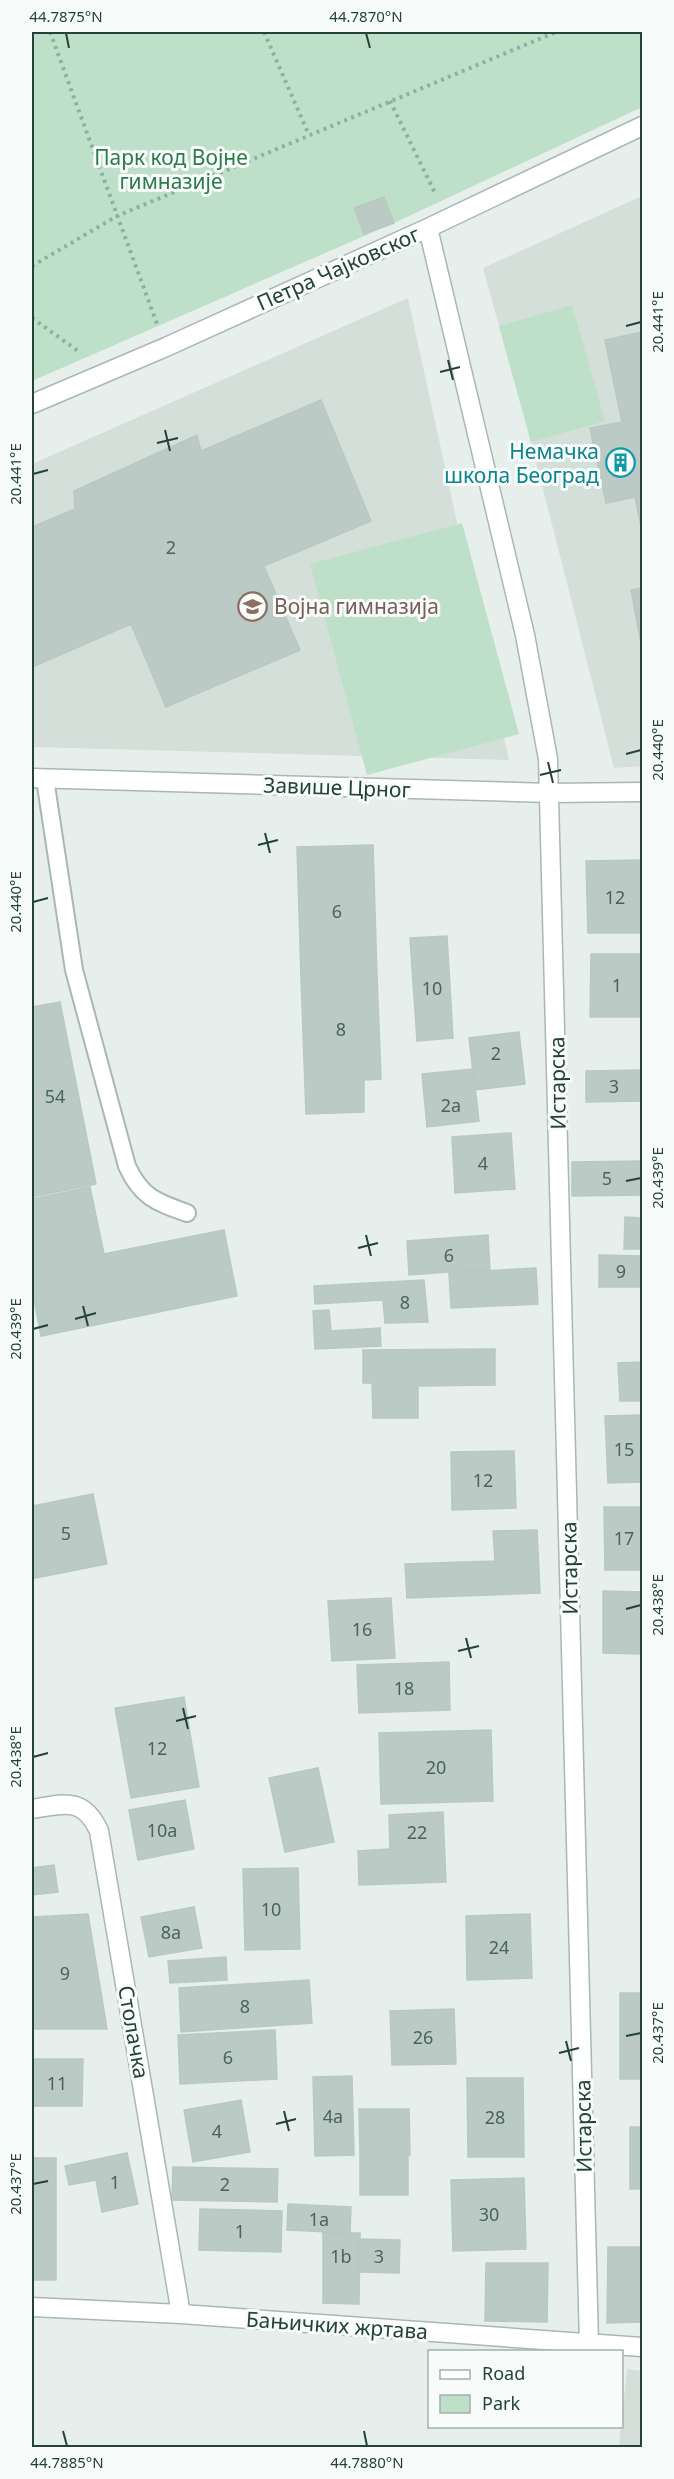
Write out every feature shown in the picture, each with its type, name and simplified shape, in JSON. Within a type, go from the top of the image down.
[{"type":"street","name":"Петра Чајковског","points":[[32,404],[166,347],[428,228],[642,126]]},
{"type":"street","name":"Истарска","points":[[428,228],[525,635],[548,759],[589,2344]]},
{"type":"street","name":"Завише Црног","points":[[38,778],[549,793],[642,792]]},
{"type":"street","name":"Столачка","points":[[32,1809],[68,1803],[80,1807],[93,1819],[99,1831],[181,2314]]},
{"type":"street","name":"Бањичких жртава","points":[[32,2307],[181,2314],[642,2348]]},
{"type":"lane","points":[[38,778],[74,970],[127,1166],[134,1181],[144,1194],[155,1202],[187,1213]]},
{"type":"path","points":[[50,32],[166,347]]},
{"type":"path","points":[[264,32],[309,135]]},
{"type":"path","points":[[32,266],[117,216],[556,32]]},
{"type":"path","points":[[390,101],[447,218]]},
{"type":"path","points":[[32,318],[106,371]]},
{"type":"shaded area","points":[[642,196],[642,766],[614,768],[531,442],[483,268]]},
{"type":"shaded area","name":"Војна гимназија","points":[[408,298],[509,760],[32,747],[32,464]]},
{"type":"shaded area","points":[[627,2369],[642,2371],[642,2447],[619,2447],[621,2428],[623,2428]]},
{"type":"green space","name":"Парк код Војне гимназије","points":[[32,32],[642,32],[642,107],[394,223],[32,381]]},
{"type":"green space","points":[[572,305],[605,421],[531,442],[499,326]]},
{"type":"green space","points":[[462,523],[519,734],[367,775],[310,564]]},
{"type":"building","points":[[384,197],[394,223],[364,234],[354,208]]},
{"type":"building","name":"Немачка школа Београд","points":[[642,332],[642,531],[635,497],[606,503],[590,428],[622,422],[605,340]]},
{"type":"building","points":[[321,400],[371,521],[264,566],[300,650],[166,707],[131,624],[32,667],[32,527],[75,509],[74,491],[197,435],[201,451]]},
{"type":"building","points":[[642,588],[642,643],[641,643],[631,590]]},
{"type":"building","points":[[373,845],[377,975],[301,978],[297,847]]},
{"type":"building","points":[[642,860],[642,933],[588,933],[586,861]]},
{"type":"building","points":[[447,936],[453,1038],[417,1041],[410,938]]},
{"type":"building","points":[[591,954],[642,954],[642,1017],[590,1017]]},
{"type":"building","points":[[377,975],[381,1079],[364,1080],[364,1112],[306,1114],[301,978]]},
{"type":"building","points":[[60,1002],[96,1184],[32,1197],[32,1007]]},
{"type":"building","points":[[519,1032],[525,1084],[475,1090],[469,1038]]},
{"type":"building","points":[[473,1069],[479,1121],[427,1127],[422,1074]]},
{"type":"building","points":[[642,1070],[642,1101],[586,1102],[586,1071]]},
{"type":"building","points":[[511,1133],[515,1189],[455,1193],[452,1137]]},
{"type":"building","points":[[642,1161],[642,1195],[572,1196],[572,1162]]},
{"type":"building","points":[[90,1187],[104,1254],[224,1230],[237,1296],[41,1336],[32,1288],[32,1199]]},
{"type":"building","points":[[625,1217],[642,1218],[642,1249],[624,1249]]},
{"type":"building","points":[[488,1235],[490,1269],[409,1275],[407,1241]]},
{"type":"building","points":[[599,1255],[642,1256],[642,1287],[599,1287]]},
{"type":"building","points":[[536,1268],[538,1304],[451,1308],[449,1273]]},
{"type":"building","points":[[424,1280],[428,1322],[385,1323],[383,1300],[315,1304],[314,1286]]},
{"type":"building","points":[[329,1310],[331,1331],[380,1328],[381,1346],[315,1349],[313,1311]]},
{"type":"building","points":[[495,1349],[495,1385],[418,1386],[418,1418],[373,1418],[372,1383],[363,1383],[363,1350]]},
{"type":"building","points":[[642,1362],[642,1401],[620,1401],[618,1363]]},
{"type":"building","points":[[642,1415],[642,1482],[608,1483],[605,1416]]},
{"type":"building","points":[[514,1451],[516,1508],[452,1510],[451,1452]]},
{"type":"building","points":[[93,1494],[107,1564],[35,1578],[32,1561],[32,1506]]},
{"type":"building","points":[[604,1507],[642,1507],[642,1570],[605,1570]]},
{"type":"building","points":[[537,1530],[540,1593],[407,1598],[405,1564],[495,1561],[493,1531]]},
{"type":"building","points":[[603,1591],[642,1592],[642,1654],[603,1653]]},
{"type":"building","points":[[391,1598],[395,1658],[332,1661],[328,1601]]},
{"type":"building","points":[[449,1662],[450,1710],[359,1713],[357,1665]]},
{"type":"building","points":[[184,1697],[199,1787],[131,1798],[115,1708]]},
{"type":"building","points":[[491,1730],[493,1801],[381,1804],[379,1733]]},
{"type":"building","points":[[318,1768],[334,1842],[285,1852],[269,1778]]},
{"type":"building","points":[[185,1800],[194,1849],[138,1860],[129,1810]]},
{"type":"building","points":[[443,1812],[446,1882],[359,1885],[358,1851],[390,1849],[389,1815]]},
{"type":"building","points":[[54,1865],[58,1892],[32,1895],[32,1868]]},
{"type":"building","points":[[298,1868],[300,1949],[245,1950],[243,1869]]},
{"type":"building","points":[[194,1907],[202,1948],[149,1957],[141,1917]]},
{"type":"building","points":[[88,1914],[107,2029],[32,2029],[32,1917]]},
{"type":"building","points":[[530,1914],[532,1978],[467,1980],[466,1916]]},
{"type":"building","points":[[226,1957],[227,1980],[170,1983],[168,1961]]},
{"type":"building","points":[[309,1980],[312,2023],[181,2032],[179,1988]]},
{"type":"building","points":[[620,1993],[642,1993],[642,2079],[620,2079]]},
{"type":"building","points":[[454,2009],[456,2064],[392,2065],[390,2011]]},
{"type":"building","points":[[275,2030],[277,2079],[180,2084],[178,2035]]},
{"type":"building","points":[[32,2059],[83,2059],[82,2106],[32,2106]]},
{"type":"building","points":[[352,2076],[354,2155],[315,2156],[313,2077]]},
{"type":"building","points":[[467,2078],[523,2078],[524,2157],[468,2157]]},
{"type":"building","points":[[241,2100],[250,2152],[193,2162],[184,2110]]},
{"type":"building","points":[[359,2109],[409,2109],[410,2155],[360,2155]]},
{"type":"building","points":[[630,2127],[642,2127],[642,2189],[630,2189]]},
{"type":"building","points":[[127,2153],[138,2204],[102,2212],[96,2180],[69,2185],[65,2166]]},
{"type":"building","points":[[360,2155],[408,2155],[408,2195],[360,2195]]},
{"type":"building","points":[[32,2158],[56,2158],[56,2280],[32,2280]]},
{"type":"building","points":[[173,2167],[278,2169],[277,2202],[172,2200]]},
{"type":"building","points":[[524,2178],[526,2249],[453,2251],[451,2180]]},
{"type":"building","points":[[288,2204],[351,2207],[350,2233],[287,2230]]},
{"type":"building","points":[[200,2209],[282,2211],[281,2252],[199,2250]]},
{"type":"building","points":[[323,2233],[360,2233],[359,2304],[323,2303]]},
{"type":"building","points":[[359,2239],[400,2240],[399,2273],[359,2272]]},
{"type":"building","points":[[608,2247],[642,2247],[642,2322],[607,2323]]},
{"type":"building","points":[[486,2263],[548,2263],[547,2322],[485,2321]]},
{"type":"place","name":"Немачка школа Београд","points":[[620,463]]},
{"type":"place","name":"Војна гимназија","points":[[253,606]]}]
